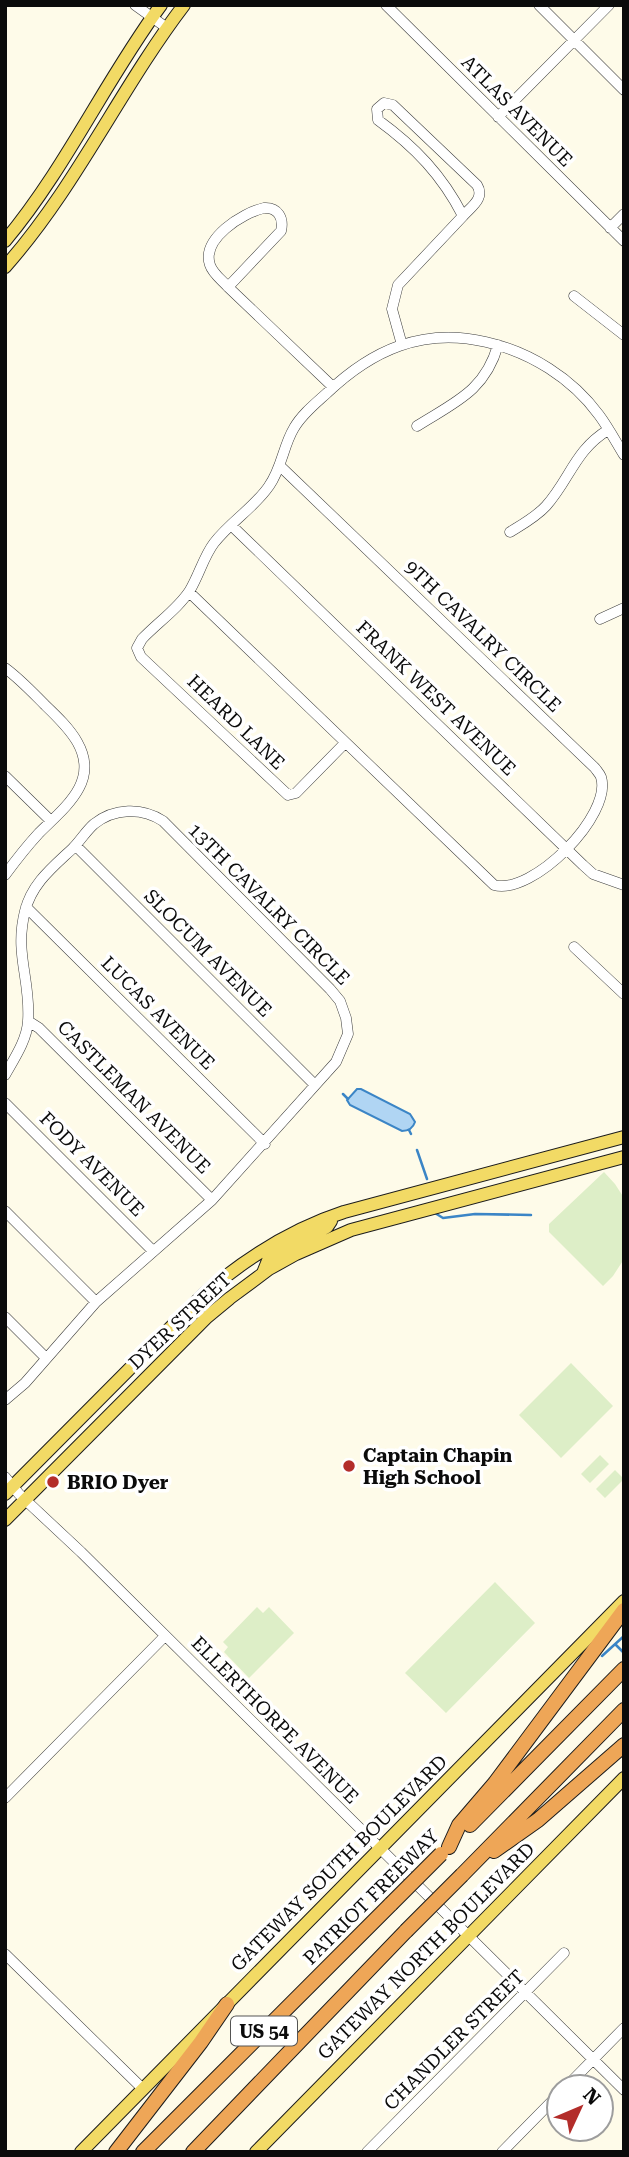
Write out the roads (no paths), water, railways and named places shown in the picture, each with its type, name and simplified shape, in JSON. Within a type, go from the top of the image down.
[{"type":"highway","points":[[445,1851],[459,1825],[495,1783],[624,1610]]},
{"type":"highway","name":"PATRIOT FREEWAY","points":[[143,2152],[624,1669]]},
{"type":"highway","name":"US 54","points":[[193,2152],[624,1710]]},
{"type":"highway","points":[[462,1875],[538,1820],[624,1745]]},
{"type":"highway","points":[[116,2152],[227,2004]]},
{"type":"main road","points":[[5,241],[64,160],[110,80],[161,5]]},
{"type":"main road","points":[[5,267],[53,207],[97,135],[184,5]]},
{"type":"main road","name":"DYER STREET","points":[[5,1520],[12,1490],[185,1312],[224,1277],[268,1247],[330,1217],[624,1137]]},
{"type":"main road","points":[[558,1155],[565,1174]]},
{"type":"main road","name":"DYER STREET","points":[[12,1490],[207,1317],[263,1273],[296,1254],[351,1230],[624,1157]]},
{"type":"main road","points":[[263,1273],[269,1258],[327,1227],[331,1221],[330,1217]]},
{"type":"main road","name":"GATEWAY SOUTH BOULEVARD","points":[[81,2152],[624,1601]]},
{"type":"main road","name":"GATEWAY NORTH BOULEVARD","points":[[256,2152],[624,1778]]},
{"type":"street","points":[[135,5],[167,28]]},
{"type":"street","name":"ATLAS AVENUE","points":[[386,5],[624,242]]},
{"type":"street","points":[[538,5],[624,90]]},
{"type":"street","points":[[498,117],[609,5]]},
{"type":"street","points":[[402,345],[392,309],[398,285],[463,216],[479,199],[480,191],[477,185],[393,105],[384,103],[379,106],[376,114],[378,120],[423,156],[463,216]]},
{"type":"street","points":[[83,127],[97,135]]},
{"type":"street","points":[[64,160],[78,169]]},
{"type":"street","points":[[229,287],[281,231],[282,220],[272,209],[253,211],[224,230],[210,251],[211,269],[229,287],[333,387]]},
{"type":"street","points":[[610,228],[624,214]]},
{"type":"street","points":[[574,296],[624,335]]},
{"type":"street","points":[[189,592],[212,545],[254,505],[274,479],[295,426],[333,387],[369,359],[402,345],[449,338],[476,340],[498,345],[538,361],[570,384],[600,416],[624,456]]},
{"type":"street","points":[[417,426],[462,400],[477,387],[492,363],[498,345]]},
{"type":"street","points":[[510,532],[529,521],[547,505],[583,450],[608,430]]},
{"type":"street","name":"9TH CAVALRY CIRCLE","points":[[189,592],[494,885],[506,887],[514,884],[546,868],[568,850],[587,823],[601,791],[601,777],[595,768],[281,466]]},
{"type":"street","name":"FRANK WEST AVENUE","points":[[231,525],[593,874],[624,885]]},
{"type":"street","name":"HEARD LANE","points":[[189,592],[142,639],[137,648],[141,657],[288,795],[296,793],[345,743]]},
{"type":"street","points":[[600,619],[624,608]]},
{"type":"street","points":[[5,668],[18,677],[73,732],[83,756],[80,786],[71,800],[5,875]]},
{"type":"street","points":[[5,776],[51,821]]},
{"type":"street","name":"13TH CAVALRY CIRCLE","points":[[5,1075],[20,1047],[28,1021],[20,939],[31,895],[44,875],[76,846],[94,824],[113,814],[126,811],[146,812],[163,821],[232,890],[340,1001],[348,1034],[336,1062],[265,1144],[212,1200],[96,1301],[25,1383],[5,1400]]},
{"type":"street","name":"SLOCUM AVENUE","points":[[76,846],[315,1085]]},
{"type":"street","name":"LUCAS AVENUE","points":[[26,907],[265,1144]]},
{"type":"street","points":[[574,947],[624,994]]},
{"type":"street","name":"CASTLEMAN AVENUE","points":[[28,1021],[39,1028],[212,1200]]},
{"type":"street","name":"FODY AVENUE","points":[[5,1103],[153,1251]]},
{"type":"street","points":[[5,1212],[96,1301]]},
{"type":"street","points":[[5,1317],[46,1358]]},
{"type":"street","name":"ELLERTHORPE AVENUE","points":[[12,1490],[165,1636],[624,2090]]},
{"type":"street","points":[[5,1798],[165,1636]]},
{"type":"street","name":"CHANDLER STREET","points":[[368,2152],[564,1953]]},
{"type":"street","points":[[5,1954],[143,2089]]},
{"type":"street","points":[[580,2073],[624,2028]]},
{"type":"street","points":[[502,2152],[545,2108]]},
{"type":"water","points":[[357,1089],[410,1114],[415,1122],[413,1126],[402,1131],[350,1105],[347,1100]]},
{"type":"waterway","points":[[343,1094],[348,1099]]},
{"type":"waterway","points":[[409,1130],[411,1134]]},
{"type":"waterway","points":[[417,1150],[427,1179]]},
{"type":"waterway","points":[[435,1213],[443,1218],[475,1214],[531,1215]]},
{"type":"waterway","points":[[602,1656],[624,1636]]},
{"type":"waterway","points":[[616,1645],[624,1653]]},
{"type":"place","name":"Captain Chapin High School","points":[[349,1466]]},
{"type":"place","name":"BRIO Dyer","points":[[53,1482]]}]
